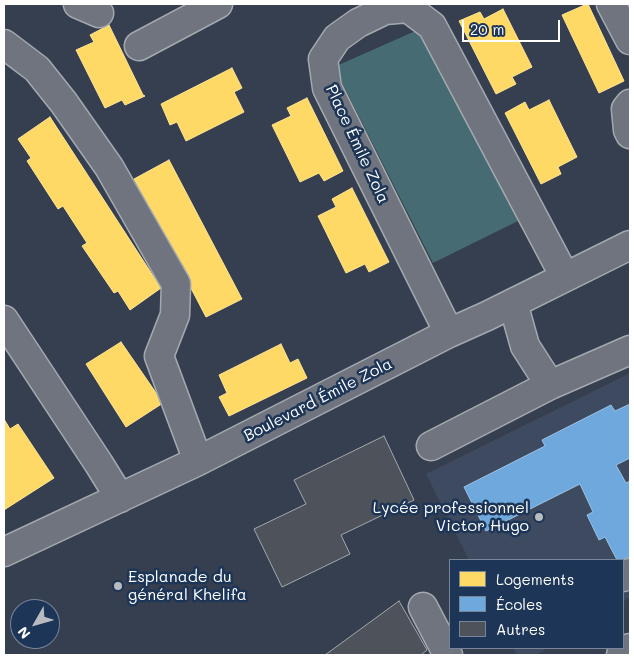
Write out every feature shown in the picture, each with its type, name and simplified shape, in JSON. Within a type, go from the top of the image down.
[{"type":"street","points":[[139,46],[218,4]]},
{"type":"street","points":[[611,4],[630,40]]},
{"type":"street","name":"Place Émile Zola","points":[[449,333],[327,88],[323,59],[337,38],[358,22],[385,10],[409,6],[432,26],[566,277]]},
{"type":"street","points":[[4,44],[37,69],[64,103],[109,167],[176,284],[175,315],[159,356],[198,461]]},
{"type":"street","points":[[630,104],[626,109],[630,134]]},
{"type":"street","name":"Boulevard Émile Zola","points":[[4,552],[198,461],[449,333],[630,245]]},
{"type":"street","points":[[513,303],[525,346],[550,385]]},
{"type":"street","points":[[4,320],[120,498]]},
{"type":"street","points":[[431,446],[550,385],[630,350]]},
{"type":"street","points":[[423,607],[448,655]]},
{"type":"street","points":[[621,655],[630,648]]},
{"type":"shaded area","name":"Lycée professionnel Victor Hugo","points":[[630,373],[630,597],[624,601],[624,559],[468,559],[426,474]]},
{"type":"shaded area","points":[[514,649],[546,649],[536,655],[517,655]]},
{"type":"green space","points":[[422,28],[518,221],[433,263],[334,67]]},
{"type":"building: Logements","points":[[587,4],[624,81],[599,93],[562,15]]},
{"type":"building: Logements","points":[[503,9],[532,67],[512,77],[516,84],[496,94],[459,21],[480,12],[484,19]]},
{"type":"building: Logements","points":[[109,25],[145,96],[125,105],[122,100],[105,108],[76,50],[94,42],[90,35]]},
{"type":"building: Logements","points":[[232,68],[242,88],[234,92],[244,112],[186,141],[177,122],[170,125],[161,104]]},
{"type":"building: Logements","points":[[307,98],[343,171],[324,181],[319,173],[300,182],[272,125],[291,116],[287,108]]},
{"type":"building: Logements","points":[[549,100],[577,157],[558,167],[561,174],[541,184],[505,113],[525,102],[529,110]]},
{"type":"building: Logements","points":[[50,117],[161,288],[130,310],[118,291],[114,293],[82,246],[87,243],[63,206],[58,209],[27,161],[31,158],[18,139]]},
{"type":"building: Logements","points":[[169,160],[242,299],[206,317],[134,179]]},
{"type":"building: Logements","points":[[352,188],[389,262],[369,272],[365,264],[346,273],[318,216],[336,207],[332,199]]},
{"type":"building: Logements","points":[[121,342],[163,403],[126,427],[86,364]]},
{"type":"building: Logements","points":[[281,344],[290,363],[298,359],[307,378],[229,416],[219,397],[227,393],[219,375]]},
{"type":"building: Logements","points":[[4,419],[10,429],[18,424],[54,478],[4,510]]},
{"type":"building: Écoles","points":[[630,404],[630,458],[616,465],[626,483],[630,481],[630,563],[624,566],[624,559],[616,559],[605,537],[599,540],[587,515],[593,512],[580,484],[486,531],[464,487],[545,446],[542,440],[611,405],[615,411]]},
{"type":"building: Autres","points":[[384,436],[414,500],[341,535],[350,554],[282,587],[254,529],[306,504],[294,480]]},
{"type":"building: Autres","points":[[399,601],[427,650],[421,655],[325,655]]},
{"type":"place","name":"Lycée professionnel Victor Hugo","points":[[539,517]]},
{"type":"place","name":"Esplanade du général Khelifa","points":[[118,586]]}]
